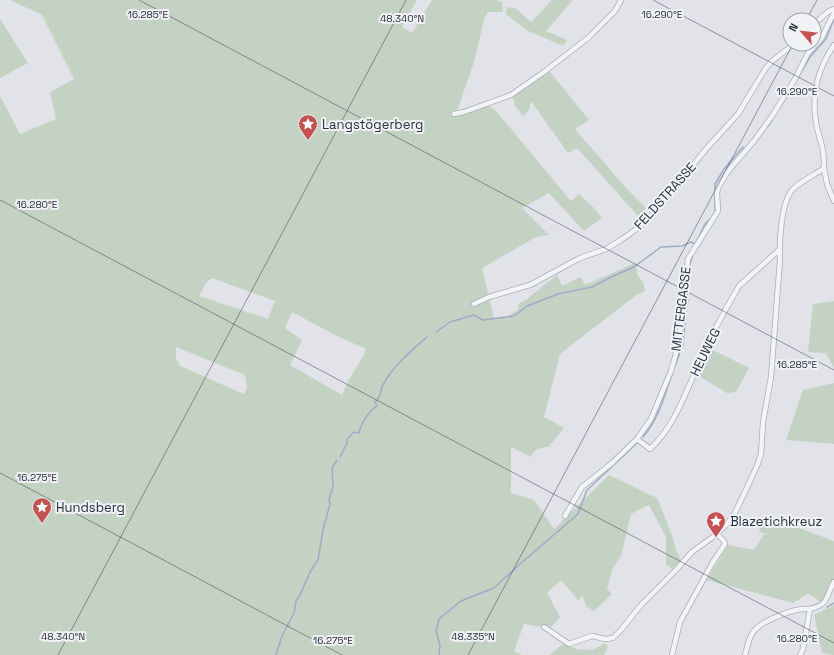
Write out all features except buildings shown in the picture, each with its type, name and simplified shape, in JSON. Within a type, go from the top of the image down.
[{"type":"street","points":[[454,114],[464,112],[511,95],[588,38],[615,11],[621,0]]},
{"type":"street","points":[[822,17],[834,9]]},
{"type":"street","name":"MITTERGASSE","points":[[565,516],[582,487],[612,463],[637,439],[646,428],[655,411],[676,356],[679,343],[688,259],[718,211],[717,192],[719,186],[729,170],[754,141],[772,116],[795,79],[808,53],[821,40],[834,14]]},
{"type":"street","points":[[834,45],[822,65],[815,92],[814,108],[816,123],[823,148],[824,168],[827,184],[834,201]]},
{"type":"street","name":"FELDSTRASSE","points":[[474,304],[489,297],[530,285],[580,258],[606,249],[622,240],[635,230],[650,217],[707,148],[738,114],[769,65],[784,52]]},
{"type":"street","points":[[544,626],[569,644],[592,636],[605,639],[612,638],[621,630],[641,605],[692,552],[717,534],[727,524],[734,513],[757,466],[761,454],[763,422],[771,377],[780,260],[779,250],[786,200],[793,189],[824,168]]},
{"type":"street","name":"HEUWEG","points":[[637,439],[650,449],[669,427],[679,410],[700,360],[739,286],[779,250]]},
{"type":"street","points":[[672,655],[680,622],[712,562],[725,544],[717,534]]},
{"type":"street","points":[[745,655],[752,633],[762,625],[787,613],[806,608],[810,609],[820,607],[826,601],[834,582]]},
{"type":"street","points":[[800,655],[803,649],[810,609]]},
{"type":"green space","points":[[10,0],[417,0],[402,27],[412,33],[432,0],[496,0],[502,2],[503,12],[488,12],[484,19],[475,59],[457,111],[468,110],[486,103],[497,112],[571,201],[579,194],[602,218],[584,231],[549,193],[522,208],[549,235],[536,237],[482,268],[494,318],[508,316],[519,309],[518,304],[527,299],[557,275],[562,286],[581,277],[585,285],[635,263],[638,276],[643,282],[645,291],[635,296],[560,354],[544,417],[564,428],[548,447],[538,449],[531,457],[511,447],[511,493],[534,500],[554,529],[609,475],[657,498],[681,560],[672,569],[666,564],[666,537],[649,505],[631,514],[621,556],[612,570],[607,589],[612,594],[594,611],[586,606],[583,596],[578,600],[561,580],[547,593],[560,617],[550,628],[524,624],[514,651],[522,655],[0,655],[0,96],[20,134],[56,119],[50,92],[74,79],[42,15]],"holes":[[[212,278],[275,301],[268,319],[199,296],[206,283]],[[292,312],[337,336],[366,349],[342,395],[290,365],[302,340],[285,328]],[[176,347],[245,375],[247,388],[244,394],[180,366],[176,358]]]},
{"type":"green space","points":[[552,0],[573,0],[546,31],[567,40],[563,46],[526,30],[506,14],[507,7],[515,8],[531,22]]},
{"type":"green space","points":[[0,19],[28,63],[0,78]]},
{"type":"green space","points":[[546,67],[589,120],[575,129],[626,188],[646,208],[638,216],[577,148],[568,153],[531,101],[529,110],[523,116],[515,106],[513,97]]},
{"type":"green space","points":[[834,301],[834,368],[826,353],[808,352],[813,304]]},
{"type":"green space","points":[[711,349],[749,368],[736,392],[727,393],[699,376],[705,358]]},
{"type":"green space","points":[[834,383],[834,444],[786,440],[803,390]]},
{"type":"green space","points":[[763,517],[801,521],[799,528],[834,541],[834,578],[821,602],[808,594],[793,603],[707,580],[728,545],[754,550],[764,534],[772,535],[759,532]]},
{"type":"green space","points":[[834,605],[834,655],[822,653],[814,615]]},
{"type":"green space","points":[[564,643],[576,649],[593,650],[605,643],[608,647],[604,655],[550,655]]},
{"type":"waterway","points":[[781,106],[810,57],[826,39],[834,19]]},
{"type":"waterway","points":[[768,126],[772,120]]},
{"type":"waterway","points":[[436,332],[450,322],[474,315],[483,320],[514,316],[527,306],[558,294],[592,287],[634,267],[661,247],[682,246],[691,242],[695,244],[705,224],[712,217],[715,211],[715,184],[724,169],[743,147]]},
{"type":"waterway","points":[[690,264],[693,255]]},
{"type":"waterway","points":[[674,368],[683,345],[687,305],[689,299],[687,295],[688,288]]},
{"type":"waterway","points":[[340,457],[347,443],[347,439],[354,432],[359,433],[365,418],[377,406],[375,402],[379,397],[388,376],[404,358],[427,337]]},
{"type":"waterway","points":[[643,437],[657,415],[672,374]]},
{"type":"waterway","points":[[439,655],[440,645],[436,631],[439,619],[461,601],[494,588],[578,514],[587,490],[637,443]]},
{"type":"waterway","points":[[276,655],[282,636],[294,613],[296,601],[310,572],[318,560],[323,530],[330,504],[329,499],[333,487],[332,468],[337,460]]},
{"type":"waterway","points":[[827,607],[834,603]]},
{"type":"place","name":"Langstögerberg","points":[[308,141]]},
{"type":"place","name":"Hundsberg","points":[[42,524]]},
{"type":"place","name":"Blazetichkreuz","points":[[716,538]]}]
